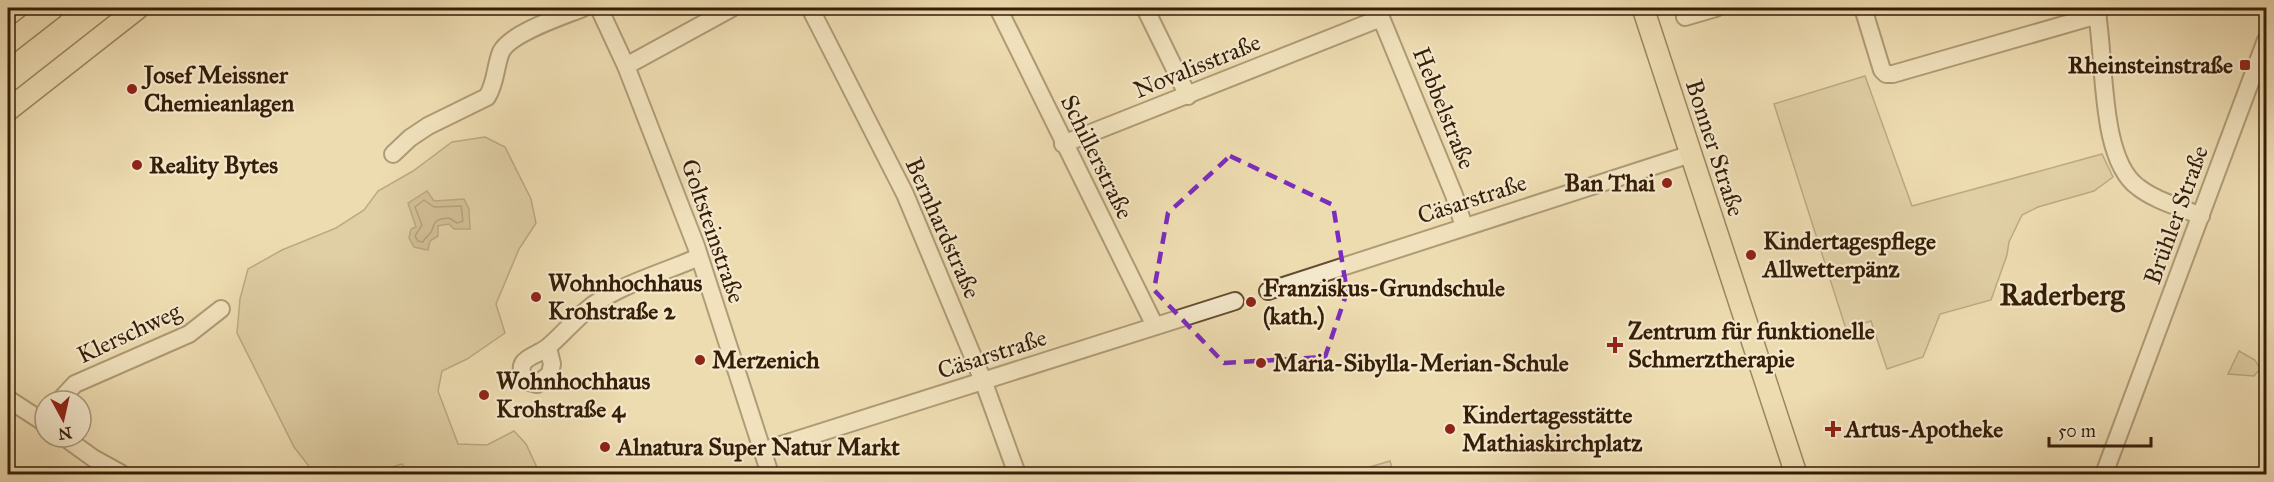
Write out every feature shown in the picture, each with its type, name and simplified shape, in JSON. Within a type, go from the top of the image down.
[{"type":"main road","points":[[8,43],[53,8]]},
{"type":"main road","points":[[8,110],[138,8]]},
{"type":"main road","name":"Bonner Straße","points":[[1643,8],[1796,474]]},
{"type":"street","points":[[393,154],[410,138],[428,126],[487,97],[501,52],[511,40],[583,8]]},
{"type":"street","name":"Goltsteinstraße","points":[[599,8],[626,66],[699,257],[770,474]]},
{"type":"street","points":[[626,66],[732,8]]},
{"type":"street","name":"Bernhardstraße","points":[[810,8],[905,194],[984,383],[1017,474]]},
{"type":"street","name":"Schillerstraße","points":[[998,8],[1063,144],[1155,326]]},
{"type":"street","points":[[1145,8],[1188,96]]},
{"type":"street","points":[[1685,17],[1716,8]]},
{"type":"street","points":[[1863,8],[1886,74],[1893,74],[2097,11],[2110,138],[2117,160],[2136,186],[2157,199],[2201,216]]},
{"type":"street","name":"Novalisstraße","points":[[1063,144],[1188,96],[1379,13]]},
{"type":"street","name":"Hebbelstraße","points":[[1379,13],[1464,227]]},
{"type":"street","name":"Brühler Straße","points":[[2104,474],[2266,40]]},
{"type":"street","name":"Cäsarstraße","points":[[1268,291],[1691,154]]},
{"type":"street","points":[[548,348],[604,297],[699,257]]},
{"type":"street","name":"Cäsarstraße","points":[[762,451],[984,383],[1235,301]]},
{"type":"street","name":"Klerschweg","points":[[70,389],[75,384],[189,334],[221,309]]},
{"type":"street","points":[[8,399],[33,415]]},
{"type":"street","points":[[80,449],[93,459],[122,474]]},
{"type":"highlighted area","points":[[1230,156],[1333,205],[1347,292],[1325,357],[1224,363],[1154,290],[1168,213]]},
{"type":"shaded area","points":[[1865,76],[1912,206],[2102,154],[2113,177],[2094,191],[2038,207],[2022,215],[2009,242],[2007,255],[1991,300],[1940,314],[1923,357],[1887,369],[1871,321],[1846,329],[1774,104]]},
{"type":"shaded area","points":[[485,137],[505,147],[531,199],[536,223],[519,249],[496,304],[505,333],[467,359],[442,371],[438,391],[458,444],[487,445],[514,431],[526,444],[540,474],[408,474],[402,464],[371,474],[315,474],[294,447],[237,333],[240,299],[248,269],[282,250],[336,228],[364,210],[378,191],[413,171],[452,142]]},
{"type":"shaded area","points":[[2239,351],[2255,360],[2260,369],[2254,376],[2228,374]]},
{"type":"shaded area","points":[[1390,461],[1394,474],[1346,474]]},
{"type":"water","points":[[427,191],[434,201],[464,199],[469,209],[470,229],[454,229],[449,224],[438,226],[438,236],[430,241],[428,250],[414,247],[409,238],[411,229],[416,227],[408,203]]},
{"type":"place","name":"Rheinsteinstraße","points":[[2245,65]]},
{"type":"place","name":"Josef Meissner Chemieanlagen","points":[[132,89]]},
{"type":"place","name":"Reality Bytes","points":[[137,165]]},
{"type":"place","name":"Ban Thai","points":[[1667,183]]},
{"type":"place","name":"Kindertagespflege Allwetterpänz","points":[[1751,255]]},
{"type":"place","name":"Wohnhochhaus Krohstraße 2","points":[[536,297]]},
{"type":"place","name":"Franziskus-Grundschule (kath.)","points":[[1251,302]]},
{"type":"place","name":"Zentrum für funktionelle Schmerztherapie","points":[[1615,345]]},
{"type":"place","name":"Merzenich","points":[[700,360]]},
{"type":"place","name":"Maria-Sibylla-Merian-Schule","points":[[1261,363]]},
{"type":"place","name":"Wohnhochhaus Krohstraße 4","points":[[484,395]]},
{"type":"place","name":"Kindertagesstätte Mathiaskirchplatz","points":[[1450,429]]},
{"type":"place","name":"Artus-Apotheke","points":[[1833,429]]},
{"type":"place","name":"Alnatura Super Natur Markt","points":[[605,447]]},
{"type":"district","name":"Raderberg","points":[[2062,295]]}]
